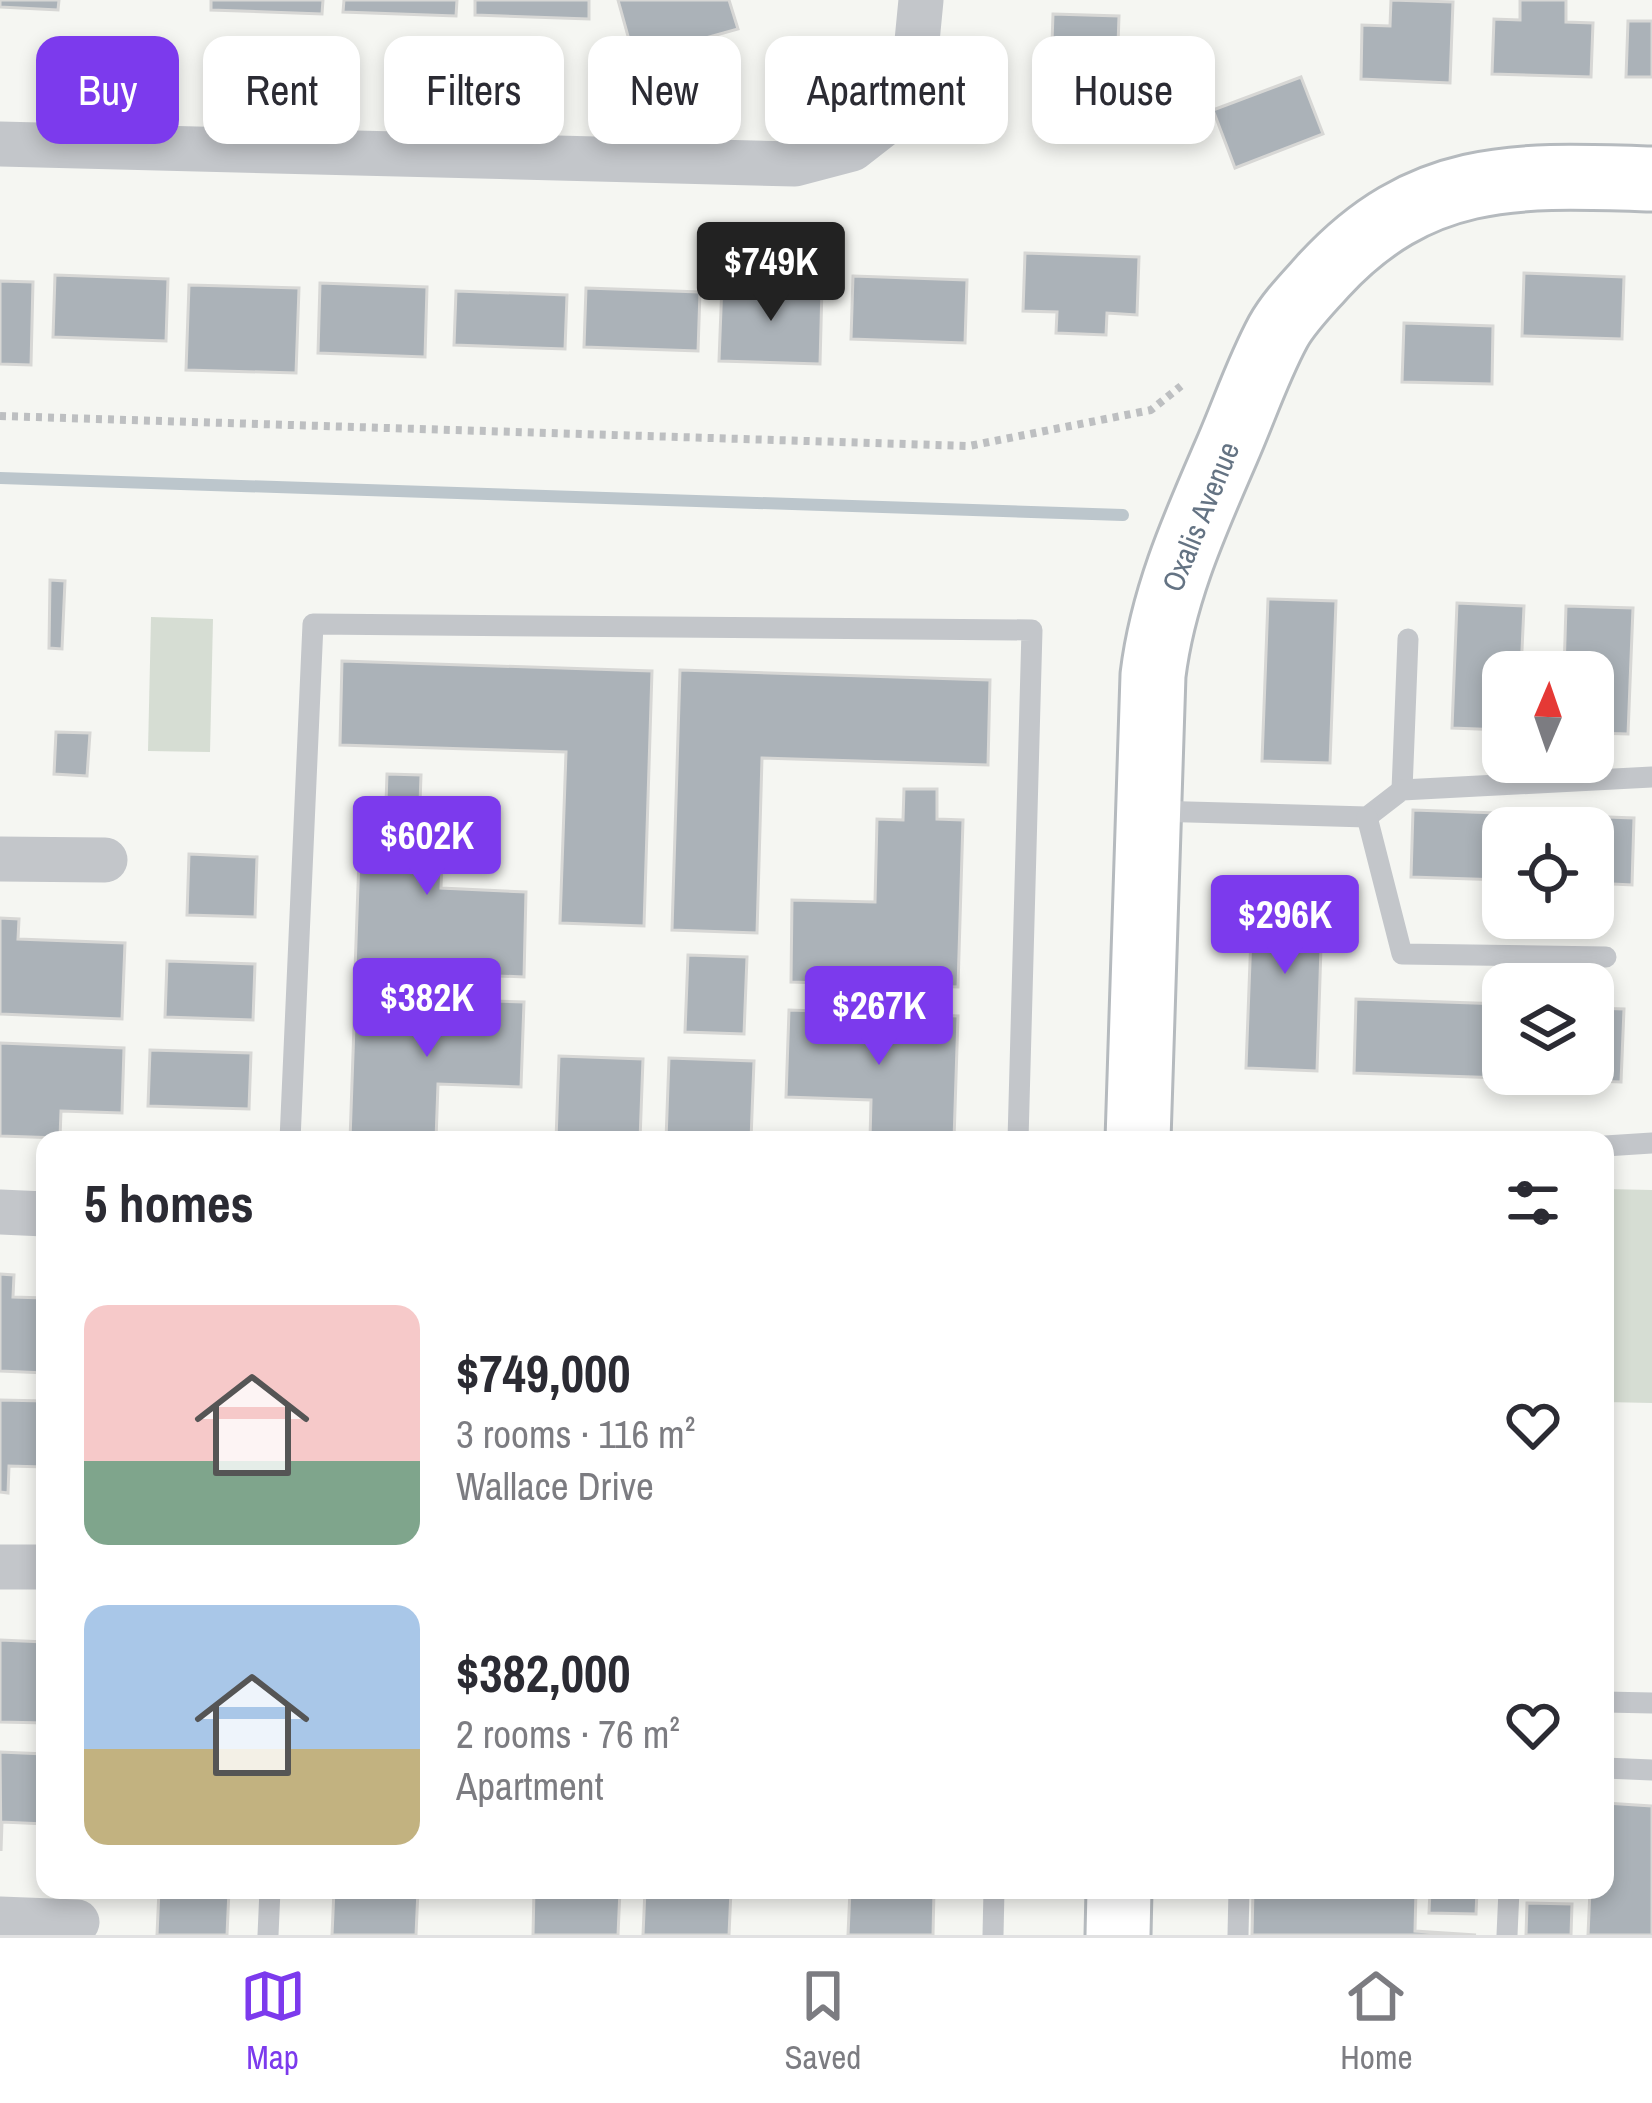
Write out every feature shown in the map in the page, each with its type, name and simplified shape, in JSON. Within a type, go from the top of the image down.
[{"type":"street","points":[[0,144],[795,164],[852,149],[911,103],[921,0]]},
{"type":"street","name":"Oxalis Avenue","points":[[1138,1131],[1153,675],[1160,622],[1195,525],[1279,330],[1343,255],[1422,201],[1511,178],[1652,179]]},
{"type":"street","points":[[0,859],[105,860]]},
{"type":"street","points":[[0,1212],[36,1214]]},
{"type":"street","points":[[0,1567],[36,1568]]},
{"type":"street","points":[[1118,1935],[1119,1899]]},
{"type":"street","points":[[0,1918],[77,1922]]},
{"type":"lane","points":[[290,1131],[313,624],[1032,630],[1018,1131]]},
{"type":"lane","points":[[1402,790],[1408,639]]},
{"type":"lane","points":[[1151,811],[1367,817],[1402,790],[1652,778]]},
{"type":"lane","points":[[1367,817],[1402,955],[1606,957]]},
{"type":"lane","points":[[1614,1145],[1652,1143]]},
{"type":"lane","points":[[1614,1702],[1652,1703]]},
{"type":"lane","points":[[1614,1768],[1652,1770]]},
{"type":"lane","points":[[268,1935],[270,1899]]},
{"type":"lane","points":[[993,1935],[994,1899]]},
{"type":"lane","points":[[1238,1935],[1240,1899]]},
{"type":"lane","points":[[1507,1935],[1509,1899]]},
{"type":"path","points":[[0,416],[969,446],[1151,410],[1181,386]]},
{"type":"shaded area","points":[[151,617],[213,619],[210,752],[148,751]]},
{"type":"shaded area","points":[[1614,1189],[1652,1190],[1652,1403],[1614,1402]]},
{"type":"building","points":[[0,0],[59,0],[58,10],[0,7]]},
{"type":"building","points":[[211,0],[323,0],[322,14],[211,10]]},
{"type":"building","points":[[344,0],[457,0],[456,16],[343,12]]},
{"type":"building","points":[[475,0],[589,0],[589,19],[475,15]]},
{"type":"building","points":[[618,0],[729,0],[738,29],[713,36],[628,36]]},
{"type":"building","points":[[1391,0],[1453,2],[1450,83],[1361,79],[1362,25],[1390,26]]},
{"type":"building","points":[[1520,0],[1566,0],[1566,22],[1593,23],[1591,77],[1492,74],[1494,19],[1520,20]]},
{"type":"building","points":[[1053,14],[1119,16],[1118,36],[1052,36]]},
{"type":"building","points":[[1628,21],[1652,21],[1652,77],[1626,77]]},
{"type":"building","points":[[1301,77],[1323,134],[1235,168],[1215,109]]},
{"type":"building","points":[[1025,253],[1139,257],[1137,315],[1107,313],[1106,335],[1056,333],[1057,312],[1023,311]]},
{"type":"building","points":[[1524,273],[1624,277],[1622,339],[1522,336]]},
{"type":"building","points":[[55,275],[168,279],[166,341],[53,337]]},
{"type":"building","points":[[853,276],[967,280],[965,343],[851,339]]},
{"type":"building","points":[[0,281],[33,282],[31,365],[0,364]]},
{"type":"building","points":[[320,283],[427,287],[425,357],[318,353]]},
{"type":"building","points":[[722,283],[822,287],[820,364],[719,361]]},
{"type":"building","points":[[189,285],[299,288],[296,373],[186,370]]},
{"type":"building","points":[[586,288],[700,292],[698,351],[584,347]]},
{"type":"building","points":[[456,291],[567,295],[565,349],[454,345]]},
{"type":"building","points":[[1404,323],[1493,326],[1492,384],[1402,382]]},
{"type":"building","points":[[50,580],[65,581],[62,649],[49,648]]},
{"type":"building","points":[[1268,599],[1336,601],[1330,763],[1262,761]]},
{"type":"building","points":[[1457,603],[1524,606],[1522,651],[1482,651],[1482,729],[1452,728]]},
{"type":"building","points":[[1566,606],[1633,608],[1628,734],[1614,734],[1614,651],[1565,651]]},
{"type":"building","points":[[342,661],[652,671],[644,926],[560,923],[566,752],[340,745]]},
{"type":"building","points":[[680,670],[990,680],[988,765],[762,758],[757,933],[672,930]]},
{"type":"building","points":[[56,732],[90,733],[87,776],[54,774]]},
{"type":"building","points":[[387,774],[421,775],[420,804],[444,805],[441,888],[526,892],[524,977],[355,970],[361,802],[386,803]]},
{"type":"building","points":[[904,789],[937,789],[937,819],[963,820],[958,987],[791,982],[792,900],[875,902],[877,819],[903,820]]},
{"type":"building","points":[[1413,810],[1482,812],[1482,879],[1411,877]]},
{"type":"building","points":[[1614,817],[1634,818],[1632,885],[1614,884]]},
{"type":"building","points":[[189,854],[257,857],[255,917],[187,915]]},
{"type":"building","points":[[1253,882],[1323,885],[1317,1071],[1246,1068]]},
{"type":"building","points":[[0,918],[19,919],[18,939],[125,943],[122,1019],[0,1014]]},
{"type":"building","points":[[688,955],[747,957],[744,1034],[685,1032]]},
{"type":"building","points":[[167,961],[255,964],[253,1020],[165,1017]]},
{"type":"building","points":[[355,997],[524,1002],[521,1087],[438,1084],[436,1131],[350,1131]]},
{"type":"building","points":[[1356,999],[1482,1003],[1482,1077],[1354,1073]]},
{"type":"building","points":[[1614,1009],[1624,1009],[1621,1082],[1614,1082]]},
{"type":"building","points":[[789,1010],[958,1016],[954,1131],[870,1131],[871,1100],[786,1097]]},
{"type":"building","points":[[0,1043],[124,1048],[122,1113],[61,1111],[60,1131],[36,1131],[36,1137],[0,1136]]},
{"type":"building","points":[[150,1050],[251,1053],[249,1109],[148,1106]]},
{"type":"building","points":[[559,1056],[643,1059],[640,1131],[556,1131]]},
{"type":"building","points":[[669,1058],[754,1061],[751,1131],[666,1131]]},
{"type":"building","points":[[0,1274],[14,1275],[13,1297],[36,1298],[36,1373],[0,1371]]},
{"type":"building","points":[[0,1400],[36,1401],[36,1467],[9,1466],[8,1493],[0,1492]]},
{"type":"building","points":[[0,1640],[36,1642],[36,1723],[0,1722]]},
{"type":"building","points":[[0,1752],[36,1754],[36,1824],[2,1822],[1,1851]]},
{"type":"building","points":[[1614,1804],[1652,1806],[1652,1935],[1588,1935],[1590,1899],[1614,1899]]},
{"type":"building","points":[[159,1899],[229,1899],[227,1935],[157,1935]]},
{"type":"building","points":[[334,1899],[418,1899],[416,1935],[332,1935]]},
{"type":"building","points":[[534,1899],[620,1899],[618,1935],[533,1935]]},
{"type":"building","points":[[645,1899],[731,1899],[729,1935],[643,1935]]},
{"type":"building","points":[[850,1899],[934,1899],[933,1935],[848,1935]]},
{"type":"building","points":[[1253,1899],[1416,1899],[1415,1931],[1476,1935],[1252,1935]]},
{"type":"building","points":[[1430,1899],[1477,1899],[1476,1914],[1429,1913]]},
{"type":"building","points":[[1527,1903],[1572,1904],[1571,1935],[1526,1935]]},
{"type":"waterway","points":[[0,478],[1123,515]]}]
